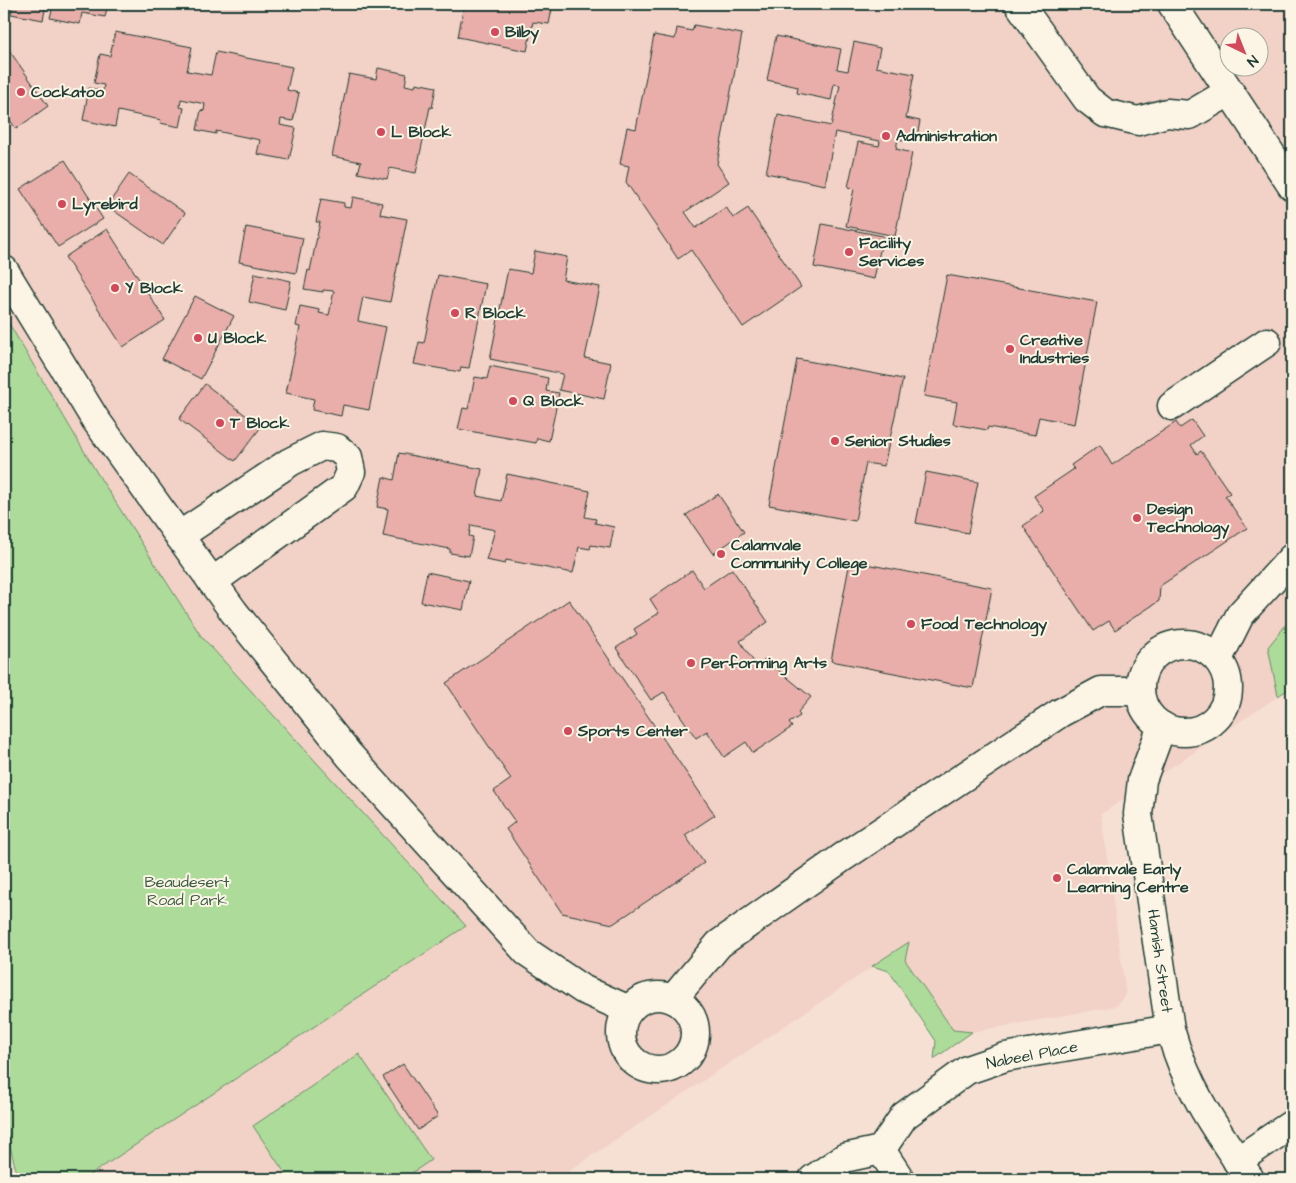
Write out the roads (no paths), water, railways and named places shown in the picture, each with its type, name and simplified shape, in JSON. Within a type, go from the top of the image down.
[{"type":"street","points":[[1019,4],[1087,99],[1105,113],[1138,121],[1167,113],[1190,116],[1229,92]]},
{"type":"street","points":[[1172,4],[1292,186]]},
{"type":"street","points":[[4,270],[95,418],[268,657],[349,755],[500,925],[537,961],[582,989],[628,1010]]},
{"type":"street","points":[[1172,406],[1267,342]]},
{"type":"street","points":[[179,536],[290,462],[315,449],[330,446],[343,452],[348,457],[351,472],[344,487],[212,582]]},
{"type":"street","points":[[1218,659],[1240,615],[1292,558]]},
{"type":"street","points":[[1181,644],[1195,645],[1207,650],[1218,659],[1225,671],[1228,684],[1227,698],[1222,710],[1213,721],[1201,728],[1188,732],[1175,731],[1162,726],[1151,717],[1143,705],[1140,691],[1141,678],[1146,665],[1156,654],[1167,647],[1181,644]]},
{"type":"street","points":[[673,999],[719,944],[843,857],[1044,724],[1079,701],[1101,691],[1140,691]]},
{"type":"street","name":"Hamish Street","points":[[1162,726],[1142,780],[1138,814],[1170,1029],[1179,1062],[1197,1101],[1243,1170]]},
{"type":"street","points":[[662,996],[673,999],[684,1006],[691,1016],[694,1040],[689,1052],[681,1062],[670,1068],[658,1070],[645,1068],[634,1062],[626,1052],[621,1041],[621,1029],[628,1010],[640,1001],[662,996]]},
{"type":"street","name":"Nabeel Place","points":[[880,1150],[904,1116],[966,1070],[1004,1057],[1170,1029]]},
{"type":"street","points":[[1243,1170],[1292,1124]]},
{"type":"street","points":[[813,1179],[844,1158],[880,1150],[900,1179]]},
{"type":"place","name":"Bilby","points":[[495,32]]},
{"type":"place","name":"Cockatoo","points":[[21,92]]},
{"type":"place","name":"L Block","points":[[381,132]]},
{"type":"place","name":"Administration","points":[[886,136]]},
{"type":"place","name":"Lyrebird","points":[[62,204]]},
{"type":"place","name":"Facility Services","points":[[849,252]]},
{"type":"place","name":"Y Block","points":[[115,288]]},
{"type":"place","name":"R Block","points":[[455,313]]},
{"type":"place","name":"U Block","points":[[198,338]]},
{"type":"place","name":"Creative Industries","points":[[1010,349]]},
{"type":"place","name":"Q Block","points":[[513,401]]},
{"type":"place","name":"T Block","points":[[220,423]]},
{"type":"place","name":"Senior Studies","points":[[835,441]]},
{"type":"place","name":"Design Technology","points":[[1137,518]]},
{"type":"place","name":"Calamvale Community College","points":[[721,554]]},
{"type":"place","name":"Food Technology","points":[[911,624]]},
{"type":"place","name":"Performing Arts","points":[[691,663]]},
{"type":"place","name":"Sports Center","points":[[568,731]]},
{"type":"place","name":"Calamvale Early Learning Centre","points":[[1057,878]]},
{"type":"park label","name":"Beaudesert Road Park","points":[[187,891]]}]
